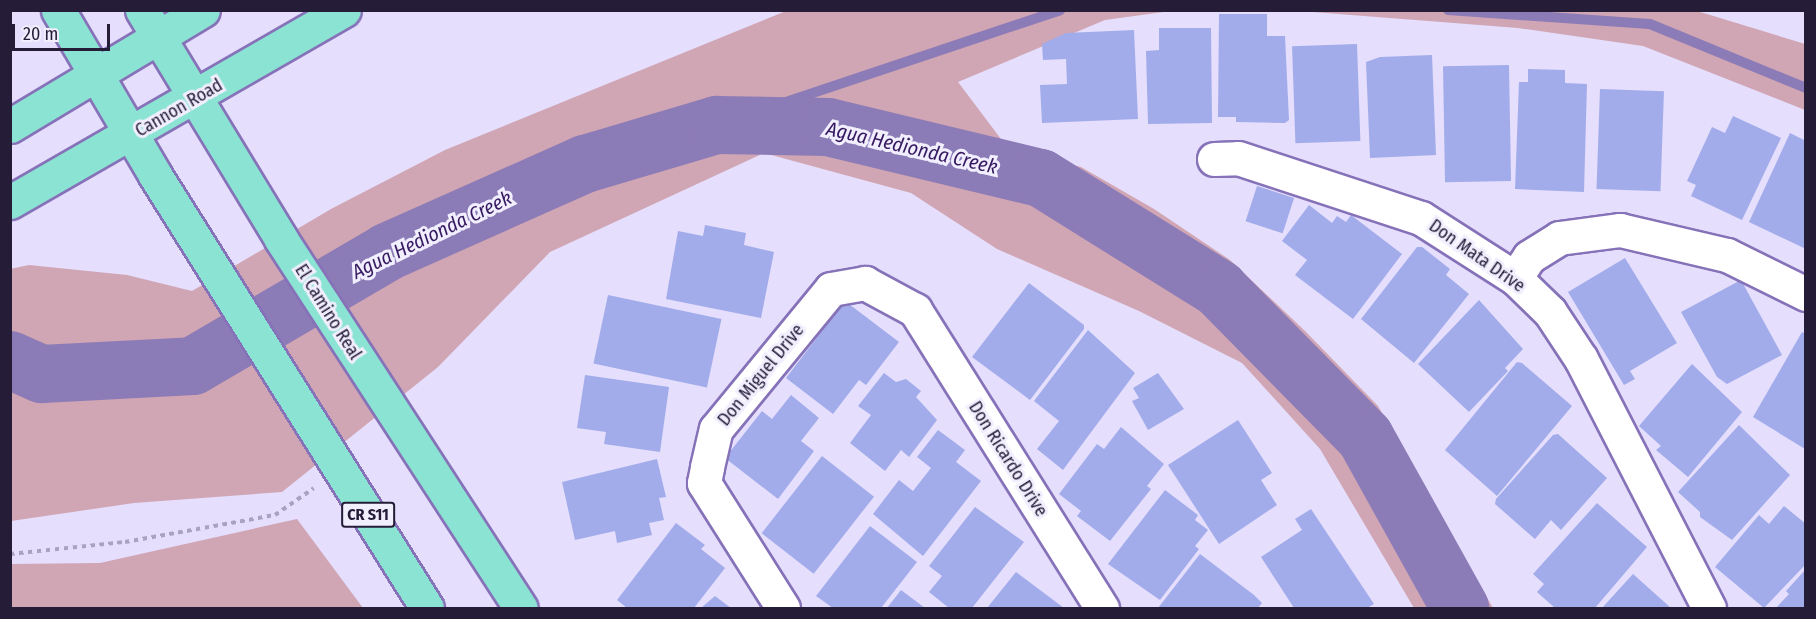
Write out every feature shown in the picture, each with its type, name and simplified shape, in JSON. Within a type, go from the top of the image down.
[{"type":"main road","name":"CR S11","points":[[58,10],[130,135],[427,609]]},
{"type":"main road","points":[[10,126],[95,73],[149,23],[203,10]]},
{"type":"main road","name":"Cannon Road","points":[[10,202],[196,98],[345,10]]},
{"type":"main road","name":"El Camino Real","points":[[149,23],[282,239],[520,609]]},
{"type":"street","name":"Don Mata Drive","points":[[1214,159],[1238,158],[1421,218],[1515,278],[1550,312],[1581,359],[1709,609]]},
{"type":"street","points":[[1515,278],[1529,257],[1559,238],[1620,230],[1727,255],[1806,294]]},
{"type":"street","name":"Don Miguel Drive","points":[[783,609],[704,483],[717,429],[831,289],[866,283],[915,310]]},
{"type":"street","name":"Don Ricardo Drive","points":[[915,310],[1102,609]]},
{"type":"path","points":[[10,554],[125,542],[275,515],[340,472]]},
{"type":"shaded area","points":[[786,11],[1171,11],[1105,20],[958,82],[1010,151],[1081,167],[1154,209],[1230,260],[1305,331],[1378,406],[1493,608],[1414,608],[1320,449],[1242,363],[1139,311],[997,249],[911,193],[764,153],[550,252],[438,367],[282,492],[134,503],[11,521],[10,269],[29,265],[127,275],[192,291],[331,209],[445,150]]},
{"type":"shaded area","points":[[1300,11],[1697,11],[1805,44],[1805,110],[1643,46],[1518,28]]},
{"type":"shaded area","points":[[297,519],[363,608],[11,608],[11,564],[100,563]]},
{"type":"building","points":[[1219,14],[1267,14],[1267,36],[1285,36],[1289,120],[1285,123],[1236,122],[1236,117],[1218,117]]},
{"type":"building","points":[[1159,28],[1211,28],[1212,123],[1148,124],[1146,51],[1159,50]]},
{"type":"building","points":[[1134,30],[1138,119],[1042,123],[1040,85],[1067,84],[1066,59],[1043,60],[1042,44],[1066,33]]},
{"type":"building","points":[[1357,44],[1360,141],[1295,143],[1292,46]]},
{"type":"building","points":[[1432,55],[1436,155],[1370,158],[1366,62],[1380,57]]},
{"type":"building","points":[[1509,65],[1511,181],[1445,182],[1443,66]]},
{"type":"building","points":[[1528,69],[1565,70],[1565,83],[1587,84],[1584,192],[1515,189],[1519,82],[1528,82]]},
{"type":"building","points":[[1600,89],[1664,91],[1660,191],[1597,189]]},
{"type":"building","points":[[1733,116],[1781,138],[1742,220],[1691,196],[1696,185],[1687,181],[1712,127],[1725,133]]},
{"type":"building","points":[[1790,133],[1806,141],[1806,249],[1749,222]]},
{"type":"building","points":[[1257,186],[1294,198],[1283,233],[1246,221]]},
{"type":"building","points":[[1309,205],[1332,223],[1337,216],[1346,222],[1351,215],[1402,254],[1353,319],[1295,275],[1307,260],[1282,241]]},
{"type":"building","points":[[705,225],[746,233],[744,245],[774,252],[761,318],[666,299],[678,231],[703,236]]},
{"type":"building","points":[[1417,247],[1422,247],[1450,269],[1446,275],[1469,294],[1414,363],[1361,319]]},
{"type":"building","points":[[1625,258],[1677,343],[1630,371],[1635,379],[1624,385],[1568,292]]},
{"type":"building","points":[[1741,280],[1782,355],[1727,384],[1717,377],[1681,312]]},
{"type":"building","points":[[1029,283],[1084,325],[1084,329],[1030,400],[972,357]]},
{"type":"building","points":[[608,295],[721,319],[707,388],[593,363]]},
{"type":"building","points":[[1479,300],[1523,349],[1505,368],[1508,371],[1469,412],[1418,364]]},
{"type":"building","points":[[845,301],[899,342],[866,385],[859,380],[833,414],[786,378]]},
{"type":"building","points":[[1088,330],[1135,373],[1063,470],[1037,449],[1059,421],[1034,401]]},
{"type":"building","points":[[1802,332],[1806,334],[1805,449],[1753,417]]},
{"type":"building","points":[[1517,362],[1522,363],[1572,406],[1497,496],[1445,450]]},
{"type":"building","points":[[1692,364],[1742,412],[1688,477],[1656,450],[1661,446],[1639,426]]},
{"type":"building","points":[[884,373],[896,382],[906,379],[921,391],[916,397],[937,420],[909,457],[901,450],[885,471],[850,443],[871,415],[858,406]]},
{"type":"building","points":[[1158,373],[1184,409],[1148,430],[1132,401],[1139,398],[1133,388]]},
{"type":"building","points":[[585,375],[669,387],[660,452],[604,444],[606,432],[577,428]]},
{"type":"building","points":[[791,395],[819,418],[801,441],[814,451],[778,499],[725,458],[762,411],[772,419]]},
{"type":"building","points":[[1238,420],[1272,473],[1261,480],[1277,505],[1219,544],[1168,465]]},
{"type":"building","points":[[1739,425],[1790,475],[1732,540],[1700,517],[1700,512],[1678,492]]},
{"type":"building","points":[[1121,427],[1164,464],[1147,486],[1151,489],[1110,541],[1077,516],[1081,511],[1059,494],[1097,444],[1104,449]]},
{"type":"building","points":[[938,430],[965,450],[956,462],[981,481],[923,556],[873,514],[899,480],[913,491],[931,468],[917,457]]},
{"type":"building","points":[[1558,434],[1607,478],[1561,530],[1551,520],[1535,539],[1495,504],[1496,499],[1553,435]]},
{"type":"building","points":[[822,456],[874,497],[814,574],[762,533]]},
{"type":"building","points":[[657,459],[666,497],[659,498],[664,520],[649,523],[652,535],[617,543],[615,531],[575,540],[562,482]]},
{"type":"building","points":[[1165,490],[1198,515],[1195,520],[1208,530],[1195,546],[1199,549],[1160,600],[1108,564]]},
{"type":"building","points":[[1597,503],[1647,547],[1595,608],[1555,608],[1537,592],[1544,584],[1533,574]]},
{"type":"building","points":[[1784,506],[1806,524],[1806,564],[1764,608],[1715,567],[1759,515],[1769,524]]},
{"type":"building","points":[[975,507],[1024,542],[972,608],[949,608],[929,592],[942,576],[929,566]]},
{"type":"building","points":[[1311,509],[1374,604],[1367,608],[1294,608],[1261,557],[1302,530],[1295,519]]},
{"type":"building","points":[[676,523],[705,545],[701,549],[725,568],[694,608],[627,608],[617,600]]},
{"type":"building","points":[[870,526],[917,562],[881,608],[833,608],[816,596]]},
{"type":"building","points":[[1200,554],[1254,595],[1262,603],[1258,608],[1158,608]]},
{"type":"building","points":[[1806,569],[1806,608],[1776,608],[1789,594],[1786,591]]},
{"type":"building","points":[[1016,572],[1064,608],[987,608]]},
{"type":"building","points":[[1633,574],[1671,608],[1602,608]]},
{"type":"building","points":[[901,590],[925,608],[887,608]]},
{"type":"building","points":[[715,596],[731,608],[701,608]]},
{"type":"waterway","points":[[717,125],[1060,10]]},
{"type":"waterway","points":[[1448,10],[1650,24],[1806,88]]},
{"type":"waterway","name":"Agua Hedionda Creek","points":[[10,360],[42,374],[193,366],[387,252],[585,164],[717,125],[828,127],[1041,178],[1219,289],[1365,437],[1460,608]]}]
